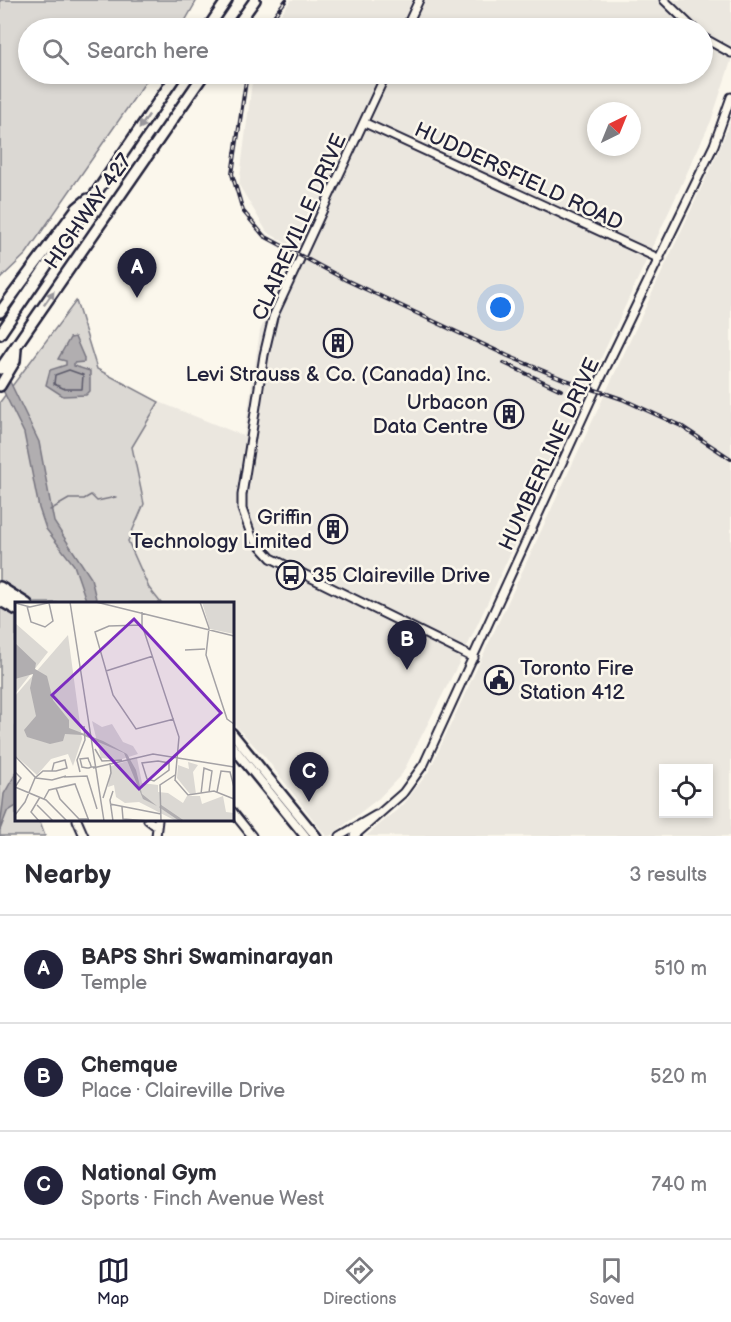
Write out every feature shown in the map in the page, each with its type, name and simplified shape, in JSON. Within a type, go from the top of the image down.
[{"type":"highway","points":[[215,18],[227,0]]},
{"type":"highway","points":[[242,18],[255,0]]},
{"type":"highway","name":"HIGHWAY 427","points":[[2,331],[170,84]]},
{"type":"highway","name":"HIGHWAY 427","points":[[0,369],[197,84]]},
{"type":"highway","points":[[0,312],[77,208],[98,189]]},
{"type":"highway","points":[[0,386],[15,361],[16,346]]},
{"type":"highway","points":[[0,587],[25,602]]},
{"type":"main road","points":[[0,594],[17,602]]},
{"type":"main road","points":[[0,601],[15,609]]},
{"type":"main road","points":[[234,735],[316,836]]},
{"type":"main road","points":[[234,748],[305,836]]},
{"type":"street","points":[[411,18],[419,0]]},
{"type":"street","points":[[664,0],[683,18]]},
{"type":"street","points":[[713,43],[731,53]]},
{"type":"street","name":"CLAIREVILLE DRIVE","points":[[383,84],[273,317],[264,355],[244,474],[242,509],[252,537],[271,558],[474,658]]},
{"type":"street","name":"HUMBERLINE DRIVE","points":[[354,836],[403,793],[424,764],[599,382],[714,145],[731,97]]},
{"type":"street","name":"HUDDERSFIELD ROAD","points":[[365,123],[660,259]]},
{"type":"street","points":[[234,814],[252,836]]},
{"type":"street","name":"HUMBERLINE DRIVE","points":[[340,836],[378,814]]},
{"type":"street","points":[[78,821],[84,836]]},
{"type":"street","points":[[156,836],[158,823]]},
{"type":"shaded area","points":[[0,0],[197,0],[187,18],[18,18],[18,84],[144,84],[26,254],[0,279]]},
{"type":"shaded area","points":[[291,0],[731,0],[731,61],[711,121],[466,649],[402,774],[379,798],[330,836],[326,836],[265,757],[234,724],[234,602],[160,602],[149,588],[128,541],[144,504],[132,447],[159,402],[244,436],[260,331],[296,249],[267,232],[239,185],[252,84],[713,84],[713,18],[278,18]]},
{"type":"shaded area","points":[[731,120],[731,836],[366,836],[404,804],[429,771]]},
{"type":"shaded area","points":[[76,301],[97,369],[159,402],[132,447],[144,504],[128,541],[149,588],[160,602],[30,602],[0,583],[0,402]]},
{"type":"shaded area","points":[[0,607],[15,615],[15,821],[39,821],[45,836],[0,836]]},
{"type":"water","points":[[75,337],[84,362],[74,363],[74,366],[90,371],[90,391],[86,395],[63,396],[46,385],[50,370],[66,365],[66,361],[58,359],[70,338]]},
{"type":"water","points":[[0,361],[39,442],[54,522],[91,578],[97,602],[87,602],[74,565],[46,529],[39,508],[24,433],[0,384]]},
{"type":"water","points":[[15,775],[15,807],[7,812],[0,830],[4,794]]},
{"type":"waterway","points":[[50,510],[69,499],[84,499],[91,495],[97,501],[116,497]]},
{"type":"railway","points":[[272,18],[286,0]]},
{"type":"railway","points":[[246,84],[232,174],[243,211],[264,236],[346,280],[508,356],[563,379],[622,399],[681,426],[731,459]]},
{"type":"railway","points":[[504,363],[561,390]]},
{"type":"place","name":"BAPS Shri Swaminarayan","points":[[137,298]]},
{"type":"place","name":"Levi Strauss & Co. (Canada) Inc.","points":[[338,343]]},
{"type":"place","name":"Urbacon Data Centre","points":[[509,414]]},
{"type":"place","name":"Griffin Technology Limited","points":[[333,529]]},
{"type":"place","name":"35 Claireville Drive","points":[[291,575]]},
{"type":"place","name":"Chemque","points":[[407,670]]},
{"type":"place","name":"Toronto Fire Station 412","points":[[499,680]]},
{"type":"place","name":"National Gym","points":[[309,802]]}]
